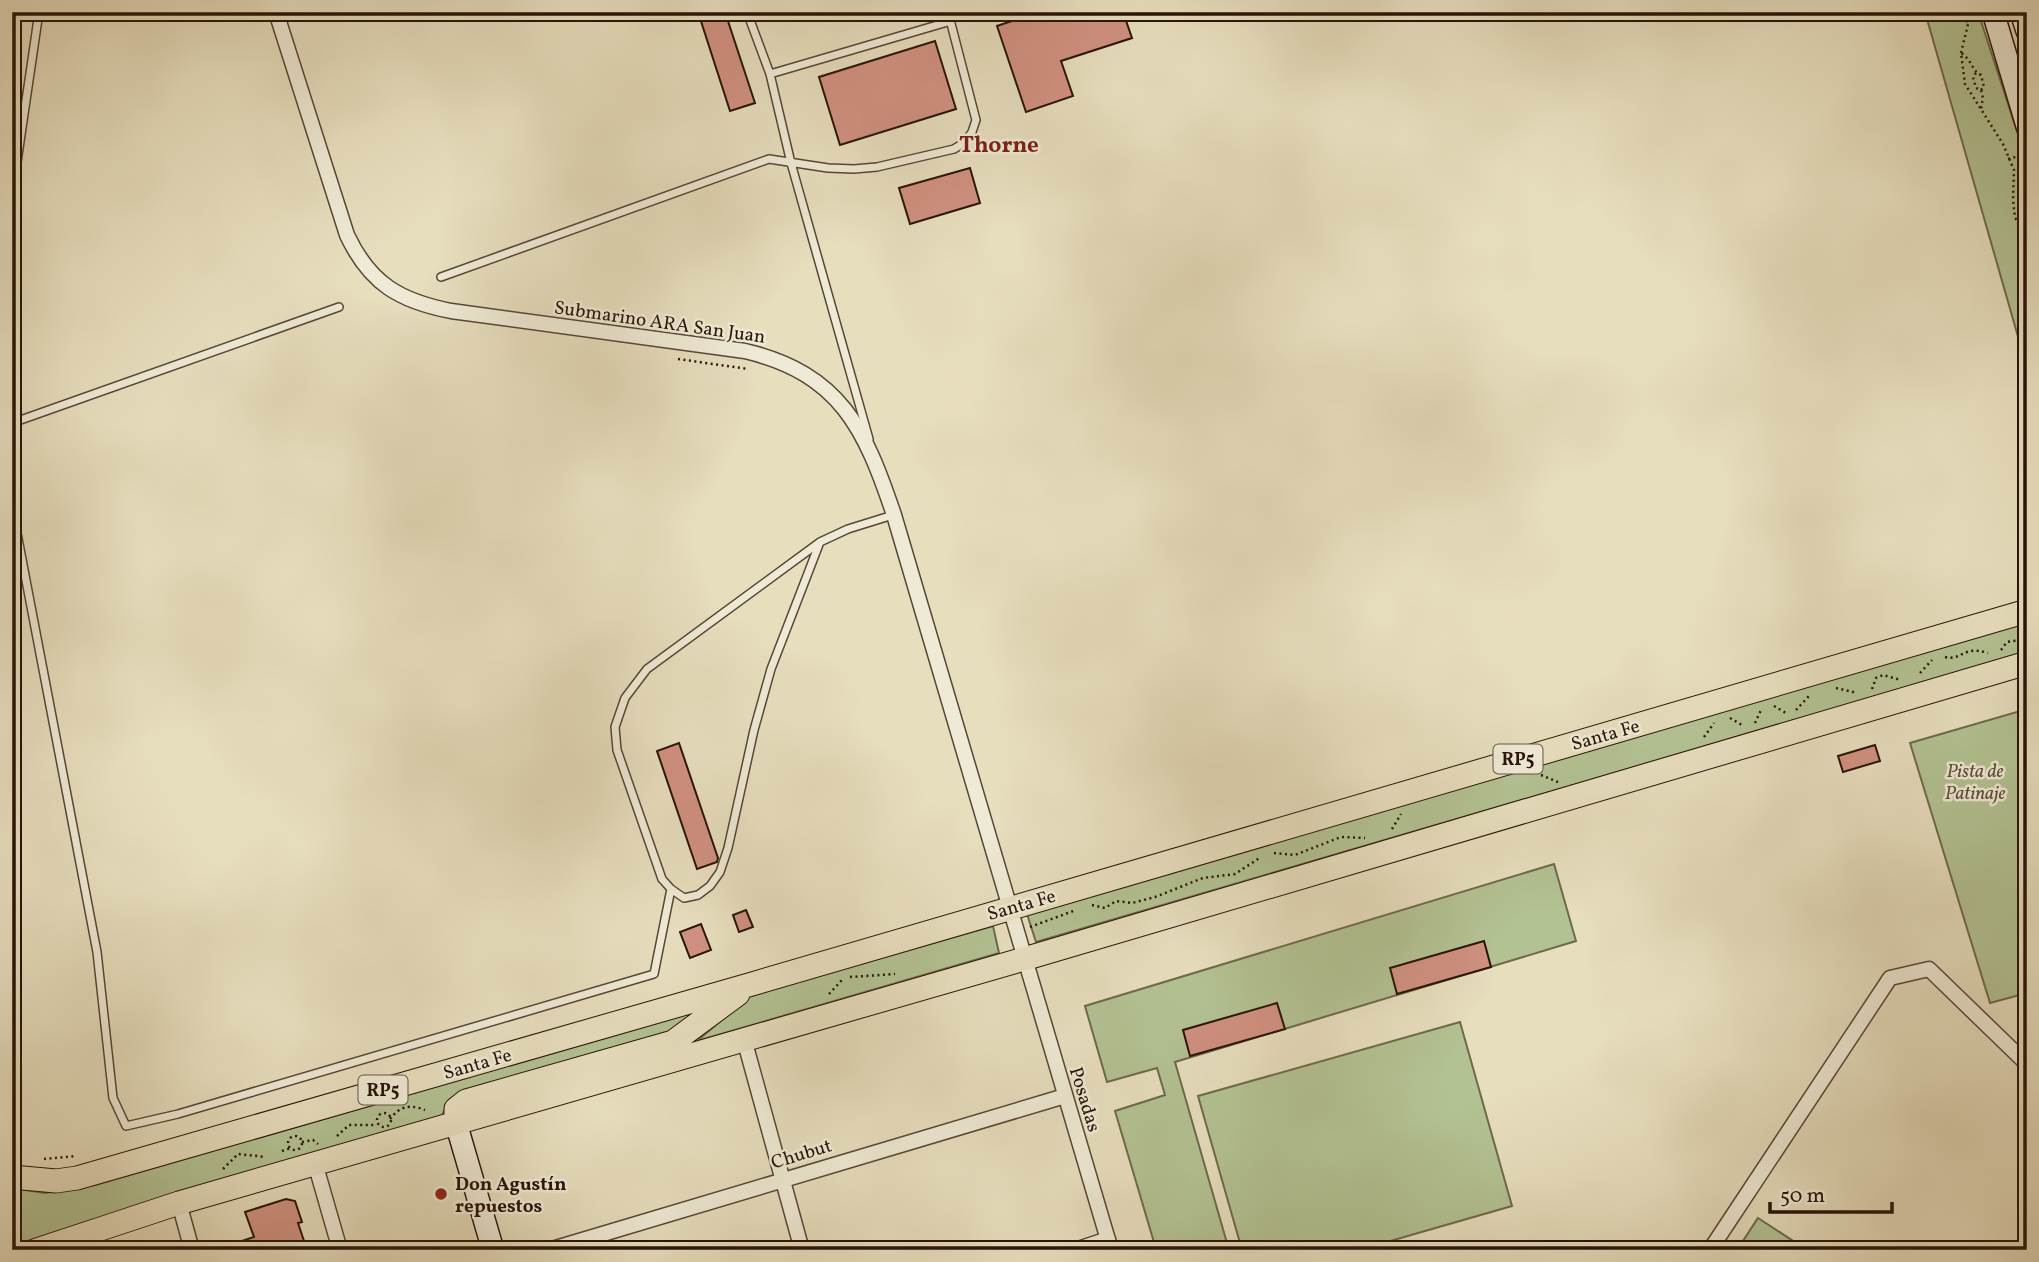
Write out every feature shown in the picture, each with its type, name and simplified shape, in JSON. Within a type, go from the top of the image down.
[{"type":"main road","points":[[1993,12],[2027,126]]},
{"type":"main road","points":[[2021,12],[2027,31]]},
{"type":"main road","name":"Santa Fe","points":[[12,1177],[56,1181],[77,1178],[752,984],[2027,611]]},
{"type":"main road","points":[[46,1248],[179,1203],[1024,959],[2027,663]]},
{"type":"main road","points":[[493,1250],[456,1123],[456,1109],[466,1101],[673,1042],[752,984]]},
{"type":"street","name":"Submarino ARA San Juan","points":[[276,12],[348,235],[363,263],[386,287],[405,299],[452,311],[745,351],[774,358],[820,383],[840,402],[857,426],[875,460],[894,515],[1024,959]]},
{"type":"street","name":"Posadas","points":[[1024,959],[1110,1245]]},
{"type":"street","points":[[1710,1250],[1890,978],[1929,969],[2027,1064]]},
{"type":"street","points":[[744,1039],[802,1250]]},
{"type":"street","name":"Chubut","points":[[549,1250],[1065,1096]]},
{"type":"street","points":[[315,1163],[340,1250]]},
{"type":"street","points":[[179,1203],[192,1250]]},
{"type":"street","points":[[1075,1250],[1110,1245]]},
{"type":"lane","points":[[12,195],[39,12]]},
{"type":"lane","points":[[747,12],[770,74],[791,163],[875,460]]},
{"type":"lane","points":[[441,277],[769,159],[854,169],[877,167],[954,149],[965,142],[976,120],[975,107],[948,12]]},
{"type":"lane","points":[[770,74],[951,21]]},
{"type":"lane","points":[[12,423],[339,307]]},
{"type":"lane","points":[[12,507],[97,952],[113,1098],[126,1126],[178,1114],[654,974],[671,889]]},
{"type":"lane","points":[[820,542],[771,669],[720,872],[710,886],[698,895],[684,898],[662,878],[617,750],[615,727],[625,698],[647,669],[820,542],[848,529],[894,515]]},
{"type":"path","points":[[1964,12],[1967,23]]},
{"type":"path","points":[[1971,12],[1961,53],[1965,84],[2003,144],[2014,170],[2015,218],[2027,238]]},
{"type":"path","points":[[1961,53],[1972,62],[1982,81],[1983,98],[1980,111]]},
{"type":"path","points":[[1976,73],[1973,76],[1974,82],[1976,88],[1981,90]]},
{"type":"path","points":[[2022,155],[2027,170]]},
{"type":"path","points":[[679,359],[757,370]]},
{"type":"path","points":[[1941,657],[1956,657],[1970,650],[1994,652],[2002,649],[2007,642],[2020,640],[2027,635]]},
{"type":"path","points":[[1914,677],[1935,658]]},
{"type":"path","points":[[1870,694],[1873,693],[1876,678],[1883,674],[1906,680]]},
{"type":"path","points":[[1833,687],[1860,694],[1861,697]]},
{"type":"path","points":[[1751,725],[1756,723],[1768,704],[1782,712],[1791,712],[1814,692]]},
{"type":"path","points":[[1726,718],[1746,726]]},
{"type":"path","points":[[1699,746],[1717,721]]},
{"type":"path","points":[[1536,773],[1565,785]]},
{"type":"path","points":[[1387,836],[1405,810]]},
{"type":"path","points":[[1016,932],[1072,913],[1084,906],[1105,908],[1116,901],[1132,903],[1203,878],[1235,874],[1270,854],[1279,852],[1295,855],[1341,837],[1369,838]]},
{"type":"path","points":[[826,999],[842,979],[882,973],[901,976]]},
{"type":"path","points":[[279,1153],[291,1148]]},
{"type":"path","points":[[221,1171],[238,1154],[268,1157]]},
{"type":"path","points":[[35,1159],[88,1155]]},
{"type":"green space","points":[[1925,12],[1978,12],[2027,162],[2027,368]]},
{"type":"green space","points":[[2027,622],[2027,652],[1036,942],[1027,914]]},
{"type":"green space","name":"Pista de Patinaje","points":[[2027,709],[2027,993],[1990,1003],[1910,743]]},
{"type":"green space","points":[[1554,864],[1576,941],[1175,1062],[1229,1250],[1156,1249],[1115,1111],[1165,1095],[1157,1068],[1107,1082],[1085,1006]]},
{"type":"green space","points":[[993,926],[999,953],[697,1041],[750,996]]},
{"type":"green space","points":[[711,1007],[674,1033],[451,1098],[441,1117],[12,1246],[12,1188],[45,1193],[95,1185]]},
{"type":"green space","points":[[1460,1022],[1512,1206],[1359,1250],[1242,1250],[1198,1096]]},
{"type":"green space","points":[[1758,1218],[1807,1250],[1737,1250]]},
{"type":"building","points":[[698,12],[725,12],[755,103],[730,111]]},
{"type":"building","points":[[1039,12],[1123,12],[1132,38],[1061,61],[1073,96],[1026,112],[997,26]]},
{"type":"building","points":[[935,41],[956,109],[840,145],[819,77]]},
{"type":"building","points":[[970,168],[980,203],[910,224],[899,188]]},
{"type":"building","points":[[679,743],[718,858],[717,862],[697,869],[657,751]]},
{"type":"building","points":[[1875,745],[1880,761],[1843,772],[1838,756]]},
{"type":"building","points":[[746,910],[753,927],[739,932],[733,915]]},
{"type":"building","points":[[701,924],[711,950],[690,958],[680,932]]},
{"type":"building","points":[[1484,941],[1491,967],[1397,994],[1390,968]]},
{"type":"building","points":[[1277,1003],[1285,1029],[1190,1056],[1183,1030]]},
{"type":"building","points":[[286,1199],[295,1201],[302,1222],[298,1223],[307,1250],[224,1250],[224,1247],[254,1237],[245,1212]]},
{"type":"place","name":"Don Agustín repuestos","points":[[441,1194]]},
{"type":"district","name":"Thorne","points":[[999,144]]}]
